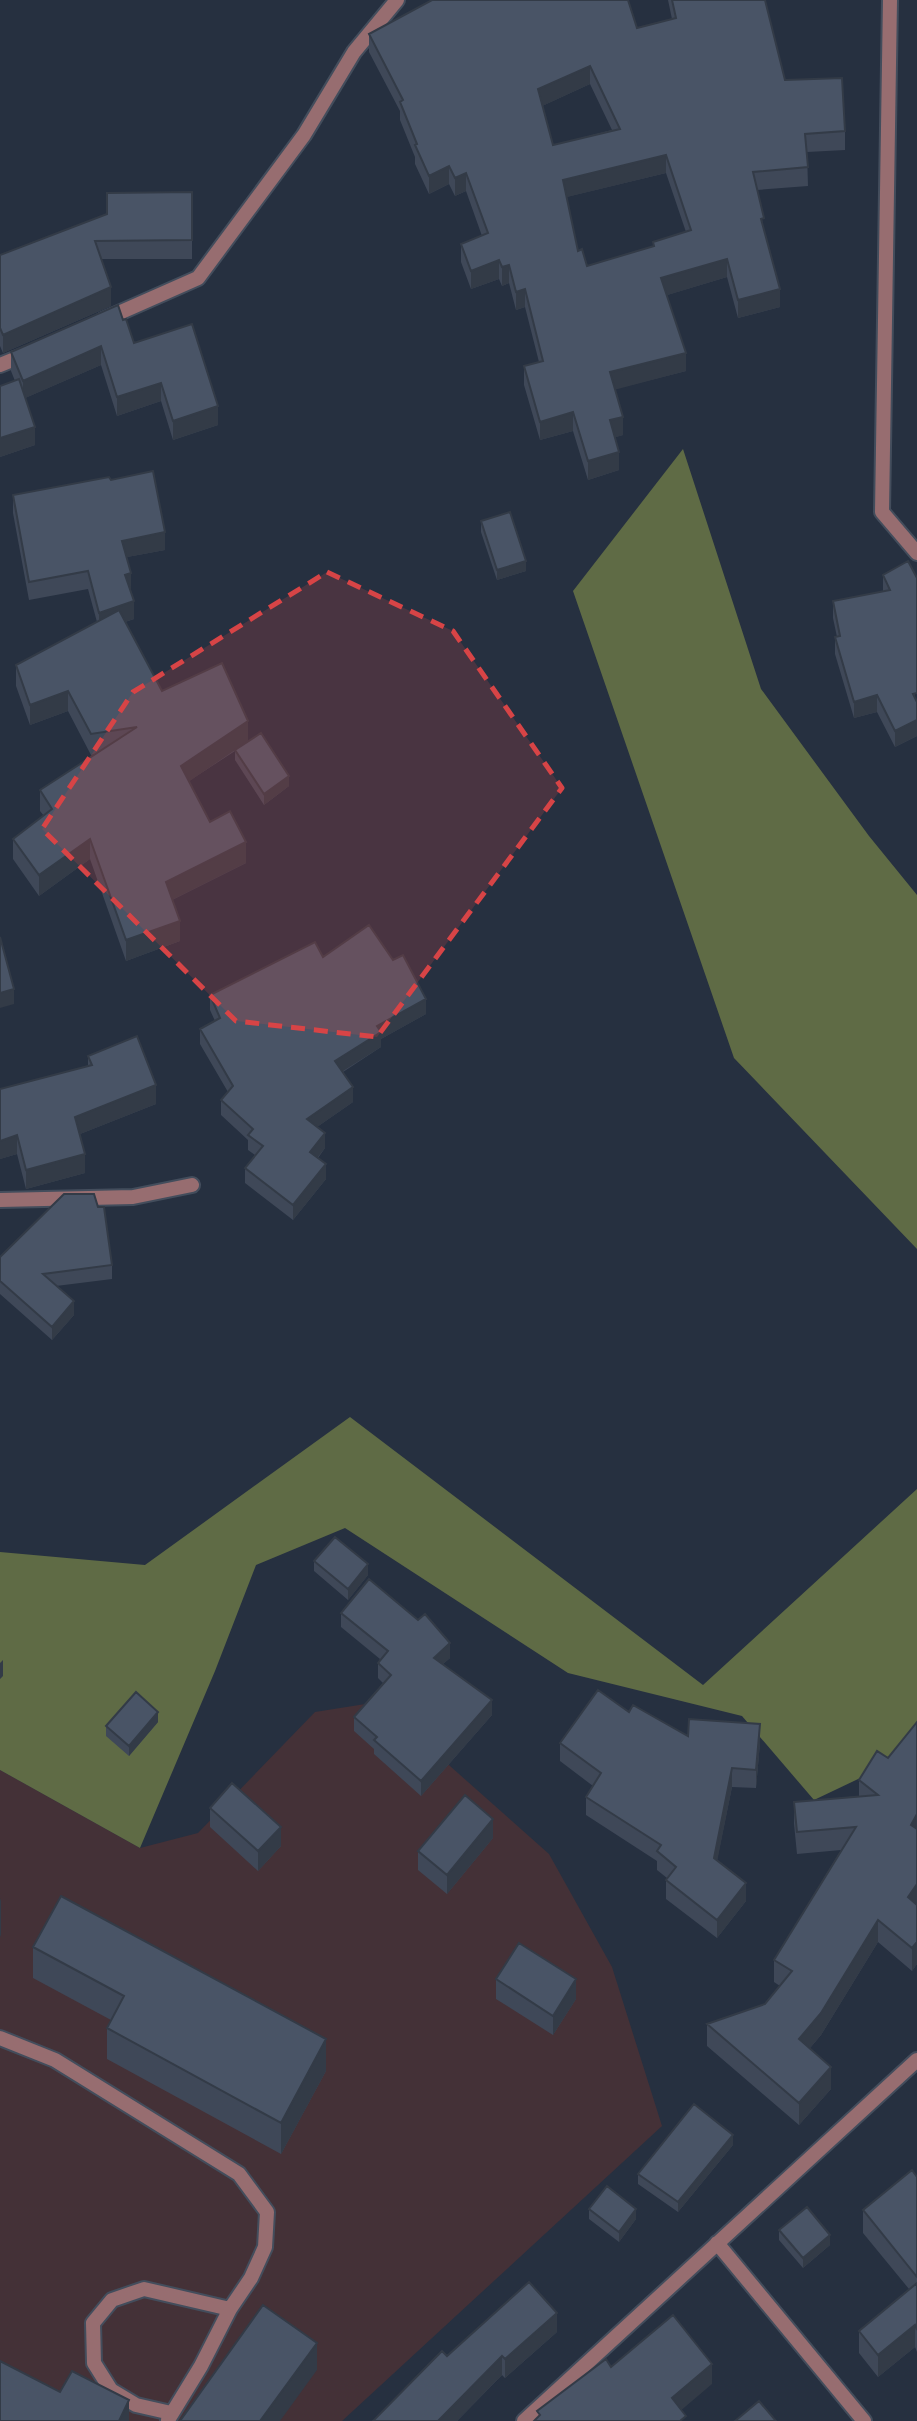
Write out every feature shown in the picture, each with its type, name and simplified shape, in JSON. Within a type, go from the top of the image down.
[{"type":"street","points":[[87,327],[198,278],[304,135],[354,52],[397,0]]},
{"type":"street","points":[[890,0],[882,512],[917,553]]},
{"type":"street","points":[[0,366],[37,349]]},
{"type":"street","points":[[0,1200],[134,1197],[192,1185]]},
{"type":"street","points":[[0,2038],[55,2060],[239,2174],[267,2212],[265,2248],[251,2278],[230,2309],[201,2366],[169,2417],[135,2405],[111,2390],[94,2362],[93,2323],[112,2300],[144,2289],[230,2309]]},
{"type":"street","points":[[524,2421],[917,2060]]},
{"type":"street","points":[[717,2243],[864,2421]]},
{"type":"highlighted area","points":[[327,572],[453,631],[562,788],[377,1037],[236,1021],[42,829],[133,692]]},
{"type":"shaded area","points":[[378,1702],[549,1854],[612,1967],[662,2126],[342,2421],[0,2421],[0,1770],[140,1848],[198,1833],[315,1712]]},
{"type":"green space","points":[[683,449],[761,689],[869,836],[917,895],[917,1249],[734,1058],[573,591]]},
{"type":"green space","points":[[350,1417],[703,1685],[917,1489],[917,1751],[814,1800],[742,1716],[568,1673],[345,1528],[256,1565],[215,1671],[140,1848],[0,1770],[0,1552],[145,1565]]},
{"type":"building","points":[[432,0],[628,0],[637,28],[676,18],[672,0],[765,0],[785,80],[842,78],[845,131],[805,134],[808,167],[753,172],[764,218],[761,219],[780,289],[738,300],[727,259],[661,278],[686,353],[610,372],[623,417],[610,420],[619,452],[588,461],[573,412],[540,422],[524,366],[543,361],[525,289],[516,292],[509,265],[502,267],[499,260],[471,271],[461,244],[488,233],[466,173],[455,178],[449,166],[429,176],[400,102],[403,100],[369,34]],"holes":[[[590,66],[620,129],[553,145],[538,89]],[[666,155],[691,230],[653,242],[654,246],[587,266],[582,249],[578,251],[563,180]]]},
{"type":"building","points":[[192,192],[192,240],[95,241],[111,287],[3,335],[0,328],[0,255],[107,214],[107,193]]},
{"type":"building","points":[[118,305],[134,343],[192,324],[218,406],[173,421],[161,383],[117,397],[101,346],[23,381],[11,352]]},
{"type":"building","points":[[19,379],[35,427],[0,438],[0,386]]},
{"type":"building","points":[[153,471],[165,532],[122,541],[131,573],[125,575],[134,601],[99,613],[88,571],[29,582],[13,495]]},
{"type":"building","points":[[510,512],[526,561],[497,570],[481,521]]},
{"type":"building","points":[[908,561],[917,578],[917,693],[913,694],[917,702],[917,720],[895,731],[877,695],[854,702],[835,637],[840,636],[833,601],[890,590],[883,575]]},
{"type":"building","points":[[119,610],[162,691],[222,663],[248,721],[181,766],[210,822],[230,811],[246,842],[166,882],[180,921],[126,940],[90,839],[39,875],[13,839],[52,809],[40,790],[137,727],[91,734],[68,691],[30,705],[16,665]]},
{"type":"building","points":[[261,733],[289,776],[264,794],[235,750]]},
{"type":"building","points":[[369,925],[393,960],[403,955],[426,999],[377,1026],[381,1032],[335,1061],[353,1087],[307,1119],[325,1133],[310,1152],[326,1164],[293,1205],[245,1168],[263,1146],[248,1135],[253,1129],[221,1100],[233,1086],[200,1029],[220,1018],[210,995],[315,942],[323,957]]},
{"type":"building","points":[[0,937],[14,989],[0,993]]},
{"type":"building","points":[[137,1036],[156,1085],[75,1117],[85,1154],[26,1170],[17,1135],[0,1141],[0,1089],[92,1065],[88,1056]]},
{"type":"building","points":[[64,1194],[94,1194],[98,1207],[104,1207],[112,1265],[43,1274],[74,1301],[52,1327],[0,1281],[0,1257]]},
{"type":"building","points":[[335,1537],[368,1564],[348,1589],[314,1561]]},
{"type":"building","points":[[369,1579],[418,1620],[425,1614],[450,1643],[434,1658],[492,1700],[421,1781],[374,1740],[377,1737],[354,1717],[391,1675],[378,1663],[388,1651],[341,1613]]},
{"type":"building","points":[[598,1690],[629,1712],[633,1705],[688,1736],[689,1719],[760,1724],[756,1770],[732,1768],[714,1858],[746,1883],[717,1920],[666,1880],[676,1867],[657,1851],[661,1845],[586,1797],[601,1773],[560,1743]]},
{"type":"building","points":[[136,1692],[158,1712],[129,1746],[106,1726]]},
{"type":"building","points":[[917,1722],[917,1814],[911,1825],[917,1829],[917,1884],[908,1897],[917,1905],[917,1942],[912,1948],[878,1920],[821,2013],[799,2039],[831,2067],[799,2103],[707,2024],[765,2004],[792,1971],[774,1960],[856,1827],[797,1832],[794,1802],[878,1795],[859,1780],[877,1751],[888,1758]]},
{"type":"building","points":[[232,1783],[281,1827],[258,1851],[210,1808]]},
{"type":"building","points":[[465,1795],[493,1819],[447,1875],[418,1851]]},
{"type":"building","points":[[61,1896],[326,2039],[281,2123],[107,2028],[124,1996],[33,1947]]},
{"type":"building","points":[[519,1943],[576,1979],[553,2016],[496,1979]]},
{"type":"building","points":[[694,2104],[733,2135],[678,2202],[638,2174]]},
{"type":"building","points":[[912,2170],[917,2177],[917,2277],[863,2210]]},
{"type":"building","points":[[607,2186],[636,2209],[619,2232],[589,2209]]},
{"type":"building","points":[[807,2207],[830,2235],[803,2258],[779,2230]]},
{"type":"building","points":[[529,2282],[557,2313],[505,2359],[502,2356],[438,2421],[373,2421],[442,2351],[447,2356]]},
{"type":"building","points":[[917,2283],[917,2330],[915,2325],[878,2355],[859,2331]]},
{"type":"building","points":[[263,2305],[317,2343],[260,2421],[180,2421]]},
{"type":"building","points":[[673,2315],[712,2364],[672,2398],[686,2416],[680,2421],[534,2421],[540,2415],[537,2411],[606,2359],[611,2367]]},
{"type":"building","points":[[0,2361],[60,2392],[72,2371],[129,2400],[119,2421],[0,2421]]},
{"type":"building","points":[[759,2401],[776,2421],[735,2421]]}]
